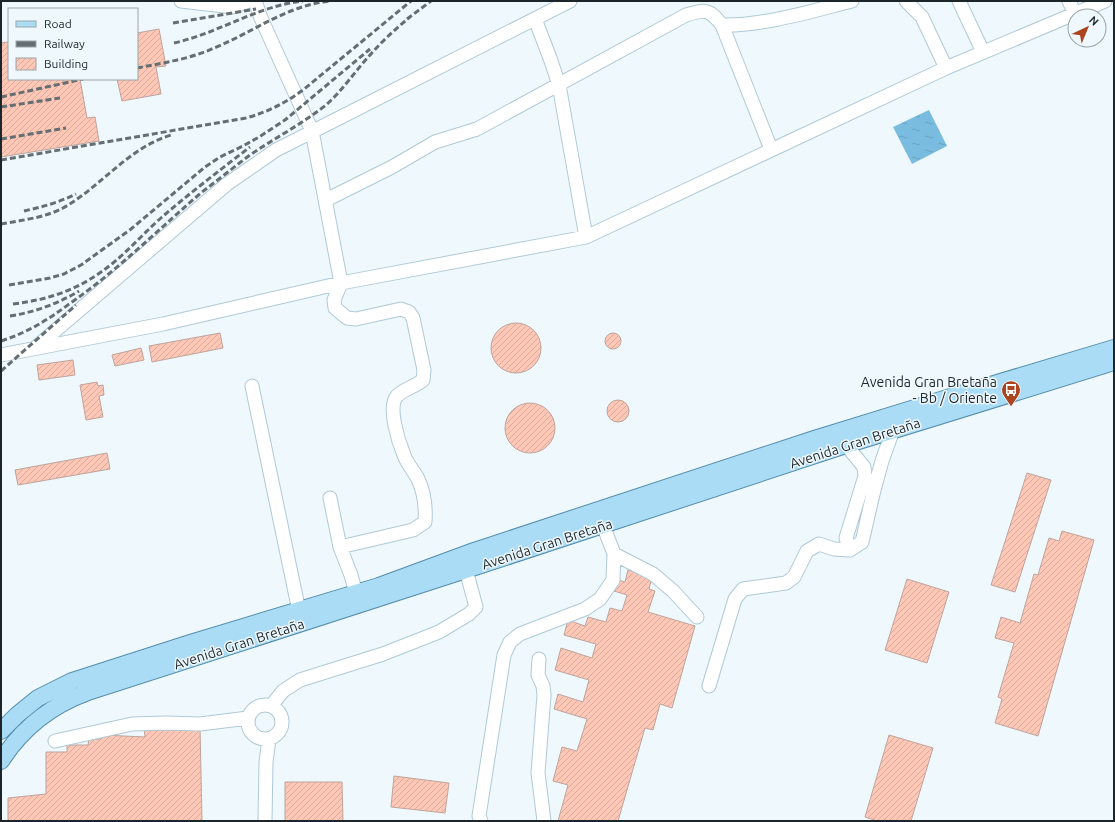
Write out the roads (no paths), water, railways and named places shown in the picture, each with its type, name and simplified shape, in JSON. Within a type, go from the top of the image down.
[{"type":"main road","name":"Avenida Gran Bretaña","points":[[1,731],[33,702],[49,692],[72,681],[190,643],[356,593],[474,551],[807,441],[1114,348]]},
{"type":"main road","name":"Avenida Gran Bretaña","points":[[1,761],[13,744],[34,722],[56,706],[77,696],[846,445],[1114,362]]},
{"type":"lane","points":[[181,1],[233,7],[249,1]]},
{"type":"lane","points":[[255,1],[261,18],[312,131],[341,283],[334,300],[335,308],[347,318],[356,319],[401,309],[409,312],[413,318],[424,370],[423,380],[419,384],[397,396],[394,402],[393,417],[404,456],[419,480],[426,509],[425,522],[414,530],[340,547]]},
{"type":"lane","points":[[34,349],[227,184],[276,150],[570,1]]},
{"type":"lane","points":[[722,25],[737,25],[783,17],[852,1]]},
{"type":"lane","points":[[906,1],[922,17],[946,68]]},
{"type":"lane","points":[[959,1],[983,52]]},
{"type":"lane","points":[[1089,8],[1105,1]]},
{"type":"lane","points":[[326,200],[392,167],[434,142],[477,128],[686,15],[700,11],[713,14],[722,25],[771,149]]},
{"type":"lane","points":[[1,355],[163,324],[341,283],[586,236],[946,68],[1067,18]]},
{"type":"lane","points":[[534,19],[550,58],[558,85],[586,236]]},
{"type":"lane","points":[[252,386],[299,611]]},
{"type":"lane","points":[[709,686],[735,599],[743,589],[786,583],[794,577],[807,551],[819,544],[834,549],[850,550],[846,538],[882,461],[894,430]]},
{"type":"lane","points":[[846,445],[864,467],[868,490]]},
{"type":"lane","points":[[330,498],[340,547],[351,574],[356,593]]},
{"type":"lane","points":[[481,821],[479,816],[504,655],[510,642],[520,634],[585,609],[600,599],[613,580],[614,554],[603,525]]},
{"type":"lane","points":[[614,554],[653,574],[697,617]]},
{"type":"lane","points":[[270,706],[284,691],[300,680],[383,654],[439,632],[469,614],[476,607],[466,570]]},
{"type":"lane","points":[[539,659],[538,676],[543,686],[544,695],[538,773],[544,821]]},
{"type":"lane","points":[[263,705],[270,706],[277,710],[281,716],[282,723],[280,730],[276,736],[269,739],[255,737],[250,732],[247,725],[251,711],[256,707],[263,705]]},
{"type":"lane","points":[[55,741],[132,724],[200,724],[248,718]]},
{"type":"lane","points":[[265,821],[266,762],[269,739]]},
{"type":"water","points":[[929,110],[947,146],[912,164],[893,127]]},
{"type":"railway","points":[[174,43],[191,39],[270,8],[303,1]]},
{"type":"railway","points":[[138,68],[205,52],[229,42],[284,14],[299,8],[330,1]]},
{"type":"railway","points":[[1,160],[246,118],[262,113],[283,103],[303,90],[411,1]]},
{"type":"railway","points":[[407,19],[431,1]]},
{"type":"railway","points":[[173,23],[256,9]]},
{"type":"railway","points":[[1,341],[30,329],[63,308],[122,262],[202,192],[250,155],[326,105],[380,44],[411,16]]},
{"type":"railway","points":[[9,285],[50,278],[64,274],[81,265],[131,229],[205,167],[220,157],[259,137],[285,120],[370,49]]},
{"type":"railway","points":[[1,97],[78,80]]},
{"type":"railway","points":[[1,107],[60,98]]},
{"type":"railway","points":[[1,139],[66,128]]},
{"type":"railway","points":[[1,224],[41,216],[63,208],[77,199],[141,149],[171,135]]},
{"type":"railway","points":[[13,304],[53,296],[89,280],[113,263],[173,208],[250,147]]},
{"type":"railway","points":[[24,211],[51,204],[76,194]]},
{"type":"railway","points":[[10,316],[46,307],[79,291]]},
{"type":"railway","points":[[1,371],[76,305]]},
{"type":"place","name":"Avenida Gran Bretaña - Bb / Oriente","points":[[1011,407]]}]
